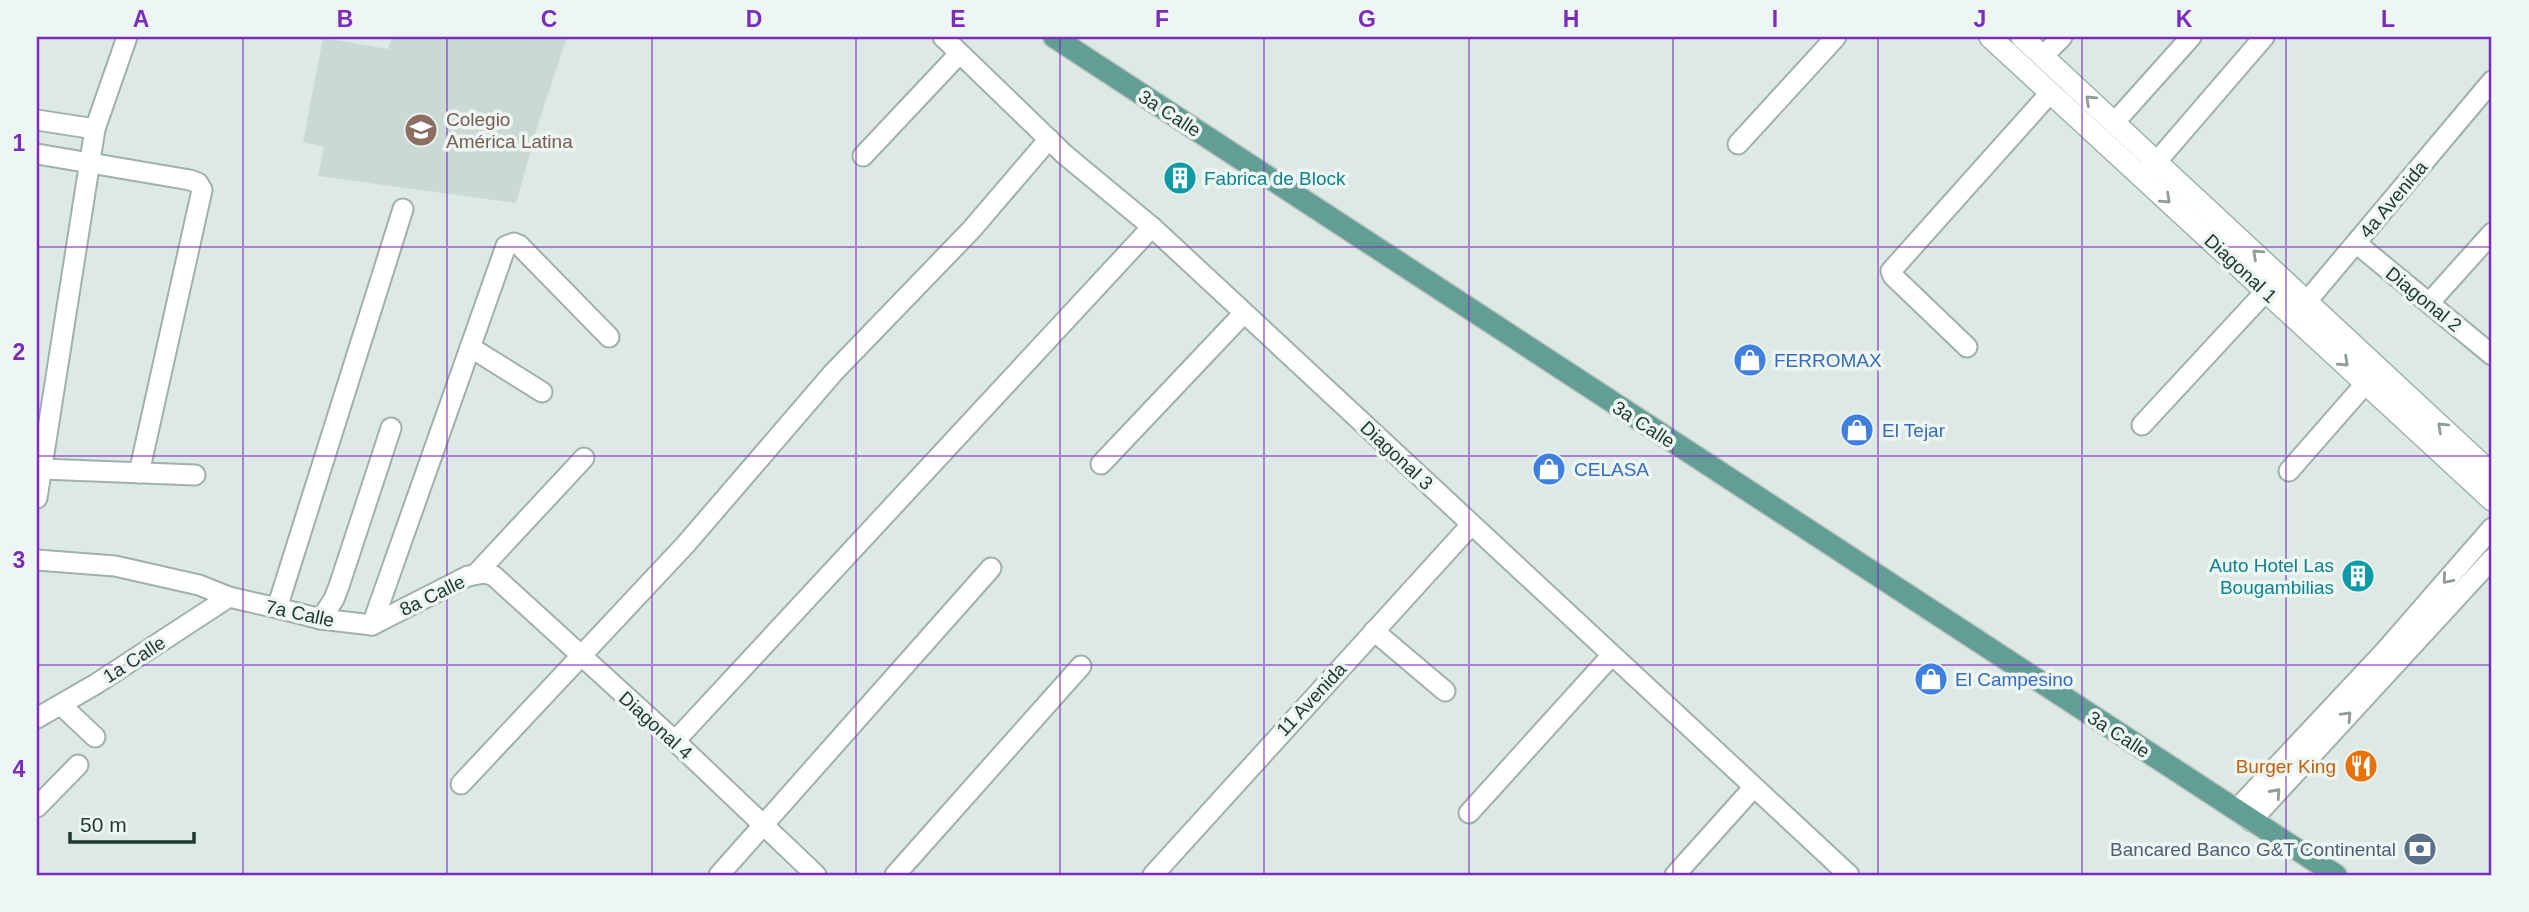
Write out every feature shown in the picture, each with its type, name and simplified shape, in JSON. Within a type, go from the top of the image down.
[{"type":"main road","name":"3a Calle","points":[[1054,37],[2336,875]]},
{"type":"main road","name":"Diagonal 1","points":[[1990,37],[2050,93],[2150,170],[2300,309],[2492,474]]},
{"type":"main road","name":"Diagonal 1","points":[[2022,37],[2114,123],[2150,170],[2266,291],[2300,309],[2366,383],[2492,499]]},
{"type":"street","points":[[37,498],[95,129],[127,37]]},
{"type":"street","name":"Diagonal 3","points":[[943,37],[1049,139],[1152,227],[1849,875]]},
{"type":"street","points":[[1738,144],[1836,37]]},
{"type":"street","points":[[2043,56],[2062,37]]},
{"type":"street","points":[[2114,123],[2191,37]]},
{"type":"street","points":[[2150,170],[2264,37]]},
{"type":"street","points":[[863,156],[959,54]]},
{"type":"street","name":"4a Avenida","points":[[2300,309],[2492,81]]},
{"type":"street","points":[[1967,347],[1893,276],[1891,271],[2050,93]]},
{"type":"street","points":[[37,120],[95,129]]},
{"type":"street","points":[[461,784],[686,544],[833,373],[972,229],[1049,139]]},
{"type":"street","points":[[37,154],[89,165],[190,180],[198,183],[202,190],[139,473]]},
{"type":"street","points":[[277,608],[403,209]]},
{"type":"street","points":[[675,741],[1152,227]]},
{"type":"street","points":[[2430,302],[2492,233]]},
{"type":"street","points":[[372,625],[506,246],[514,243],[519,245],[609,337]]},
{"type":"street","name":"Diagonal 2","points":[[2356,243],[2492,355]]},
{"type":"street","points":[[2142,425],[2266,291]]},
{"type":"street","points":[[1101,464],[1244,313]]},
{"type":"street","points":[[470,347],[542,393]]},
{"type":"street","points":[[2289,471],[2366,383]]},
{"type":"street","points":[[321,619],[337,593],[391,428]]},
{"type":"street","points":[[485,575],[584,458]]},
{"type":"street","points":[[42,469],[195,475]]},
{"type":"street","name":"11 Avenida","points":[[1153,875],[1471,525]]},
{"type":"street","points":[[2319,734],[2385,651],[2492,528]]},
{"type":"street","points":[[2244,816],[2319,734],[2492,559]]},
{"type":"street","name":"7a Calle","points":[[37,560],[116,566],[199,585],[229,597],[321,619],[372,625]]},
{"type":"street","points":[[719,875],[991,568]]},
{"type":"street","name":"Diagonal 4","points":[[485,575],[675,741],[816,875]]},
{"type":"street","name":"8a Calle","points":[[372,625],[485,575]]},
{"type":"street","name":"1a Calle","points":[[37,718],[229,597]]},
{"type":"street","points":[[1374,631],[1445,691]]},
{"type":"street","points":[[1469,813],[1612,655]]},
{"type":"street","points":[[895,875],[1081,666]]},
{"type":"street","points":[[61,705],[95,737]]},
{"type":"street","points":[[37,807],[78,765]]},
{"type":"street","points":[[1675,875],[1754,787]]},
{"type":"shaded area","name":"Colegio América Latina","points":[[392,37],[567,37],[516,203],[318,176],[324,147],[303,142],[323,38],[388,49]]},
{"type":"place","name":"Colegio América Latina","points":[[421,130]]},
{"type":"place","name":"Fabrica de Block","points":[[1180,178]]},
{"type":"place","name":"FERROMAX","points":[[1750,360]]},
{"type":"place","name":"El Tejar","points":[[1857,430]]},
{"type":"place","name":"CELASA","points":[[1549,469]]},
{"type":"place","name":"Auto Hotel Las Bougambilias","points":[[2358,576]]},
{"type":"place","name":"El Campesino","points":[[1931,679]]},
{"type":"place","name":"Burger King","points":[[2361,766]]},
{"type":"place","name":"Bancared Banco G&T Continental","points":[[2420,849]]}]
